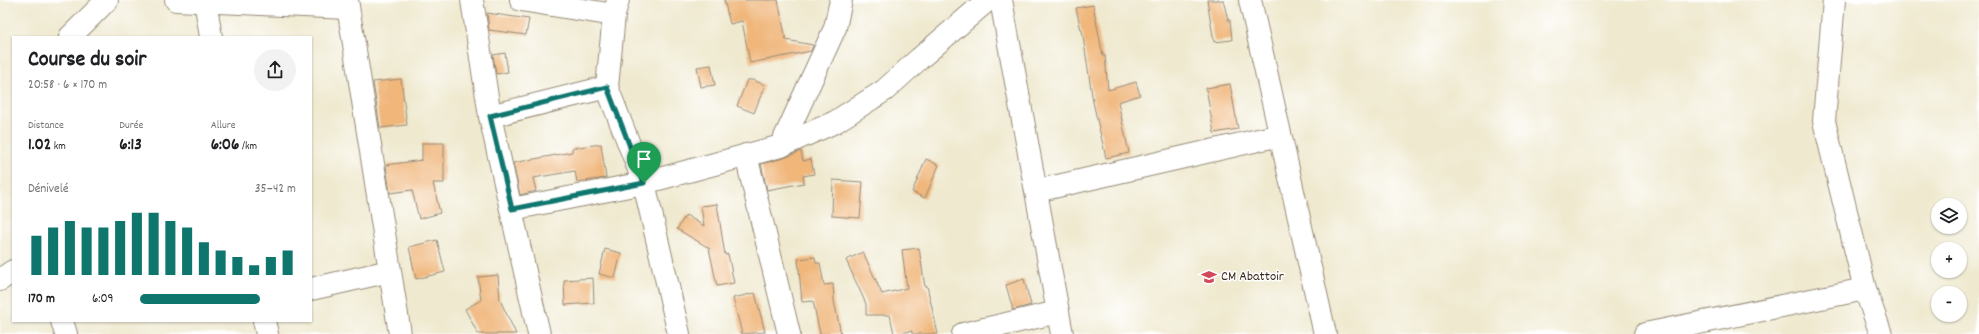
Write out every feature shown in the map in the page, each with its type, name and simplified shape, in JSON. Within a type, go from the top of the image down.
[{"type":"street","points":[[71,36],[106,0]]},
{"type":"street","points":[[176,0],[348,4],[400,334]]},
{"type":"street","points":[[211,36],[215,0]]},
{"type":"street","points":[[472,0],[490,116],[539,334]]},
{"type":"street","points":[[521,0],[616,8],[607,87],[644,183],[679,334]]},
{"type":"street","points":[[781,146],[835,28],[841,0]]},
{"type":"street","points":[[512,209],[644,183],[781,146],[835,122],[886,90],[919,58],[988,0]]},
{"type":"street","points":[[1001,0],[1062,334]]},
{"type":"street","points":[[1250,0],[1325,334]]},
{"type":"street","points":[[1834,0],[1824,121],[1865,289],[1881,334]]},
{"type":"street","points":[[490,116],[607,87]]},
{"type":"street","points":[[1036,191],[1280,135]]},
{"type":"street","points":[[746,155],[789,334]]},
{"type":"street","points":[[0,280],[12,272]]},
{"type":"street","points":[[312,289],[390,272]]},
{"type":"street","points":[[1645,334],[1865,289]]},
{"type":"street","points":[[963,334],[1058,312]]},
{"type":"street","points":[[62,322],[66,334]]},
{"type":"street","points":[[264,322],[267,334]]},
{"type":"building","points":[[724,0],[778,0],[786,40],[813,45],[811,51],[750,63],[742,21],[730,24]]},
{"type":"building","points":[[1207,0],[1223,0],[1228,20],[1230,20],[1232,40],[1214,42]]},
{"type":"building","points":[[1093,5],[1103,56],[1105,56],[1108,90],[1136,82],[1140,95],[1118,102],[1129,153],[1106,158],[1093,102],[1082,30],[1076,8]]},
{"type":"building","points":[[487,13],[529,19],[526,35],[489,30]]},
{"type":"building","points":[[505,53],[508,72],[496,74],[493,55]]},
{"type":"building","points":[[711,65],[715,85],[701,87],[697,67]]},
{"type":"building","points":[[401,79],[407,125],[380,128],[373,82]]},
{"type":"building","points":[[747,80],[753,80],[765,85],[754,113],[737,106]]},
{"type":"building","points":[[1230,84],[1238,129],[1214,133],[1206,88]]},
{"type":"building","points":[[422,143],[444,143],[444,183],[433,183],[440,213],[419,219],[412,190],[390,193],[386,165],[422,160]]},
{"type":"building","points":[[601,144],[606,178],[577,182],[575,171],[533,178],[536,191],[520,195],[513,163],[572,152],[572,148]]},
{"type":"building","points":[[801,151],[803,161],[811,159],[814,174],[803,176],[804,183],[767,190],[761,164],[784,158]]},
{"type":"building","points":[[926,159],[939,165],[925,198],[912,192]]},
{"type":"building","points":[[833,180],[863,182],[860,218],[832,216]]},
{"type":"building","points":[[717,204],[725,255],[728,254],[734,283],[717,286],[709,248],[677,229],[686,215],[704,226],[701,206]]},
{"type":"building","points":[[437,240],[445,272],[416,279],[409,247]]},
{"type":"building","points":[[919,248],[925,287],[927,286],[938,334],[912,334],[912,331],[894,334],[890,315],[866,315],[866,304],[846,260],[863,252],[882,294],[907,288],[902,250]]},
{"type":"building","points":[[605,249],[621,253],[615,278],[599,274]]},
{"type":"building","points":[[815,257],[816,263],[820,263],[824,285],[833,284],[834,301],[841,334],[820,334],[813,301],[802,302],[798,259]]},
{"type":"building","points":[[498,275],[500,300],[516,334],[478,334],[465,309],[481,300],[478,277]]},
{"type":"building","points":[[593,278],[594,303],[565,305],[564,280]]},
{"type":"building","points":[[1024,279],[1031,305],[1013,310],[1006,285]]},
{"type":"building","points":[[755,293],[765,332],[742,334],[733,298]]},
{"type":"place","name":"CM Abattoir","points":[[1209,277]]},
{"type":"route","points":[[607,87],[644,183],[512,209],[490,116],[607,87]]}]
